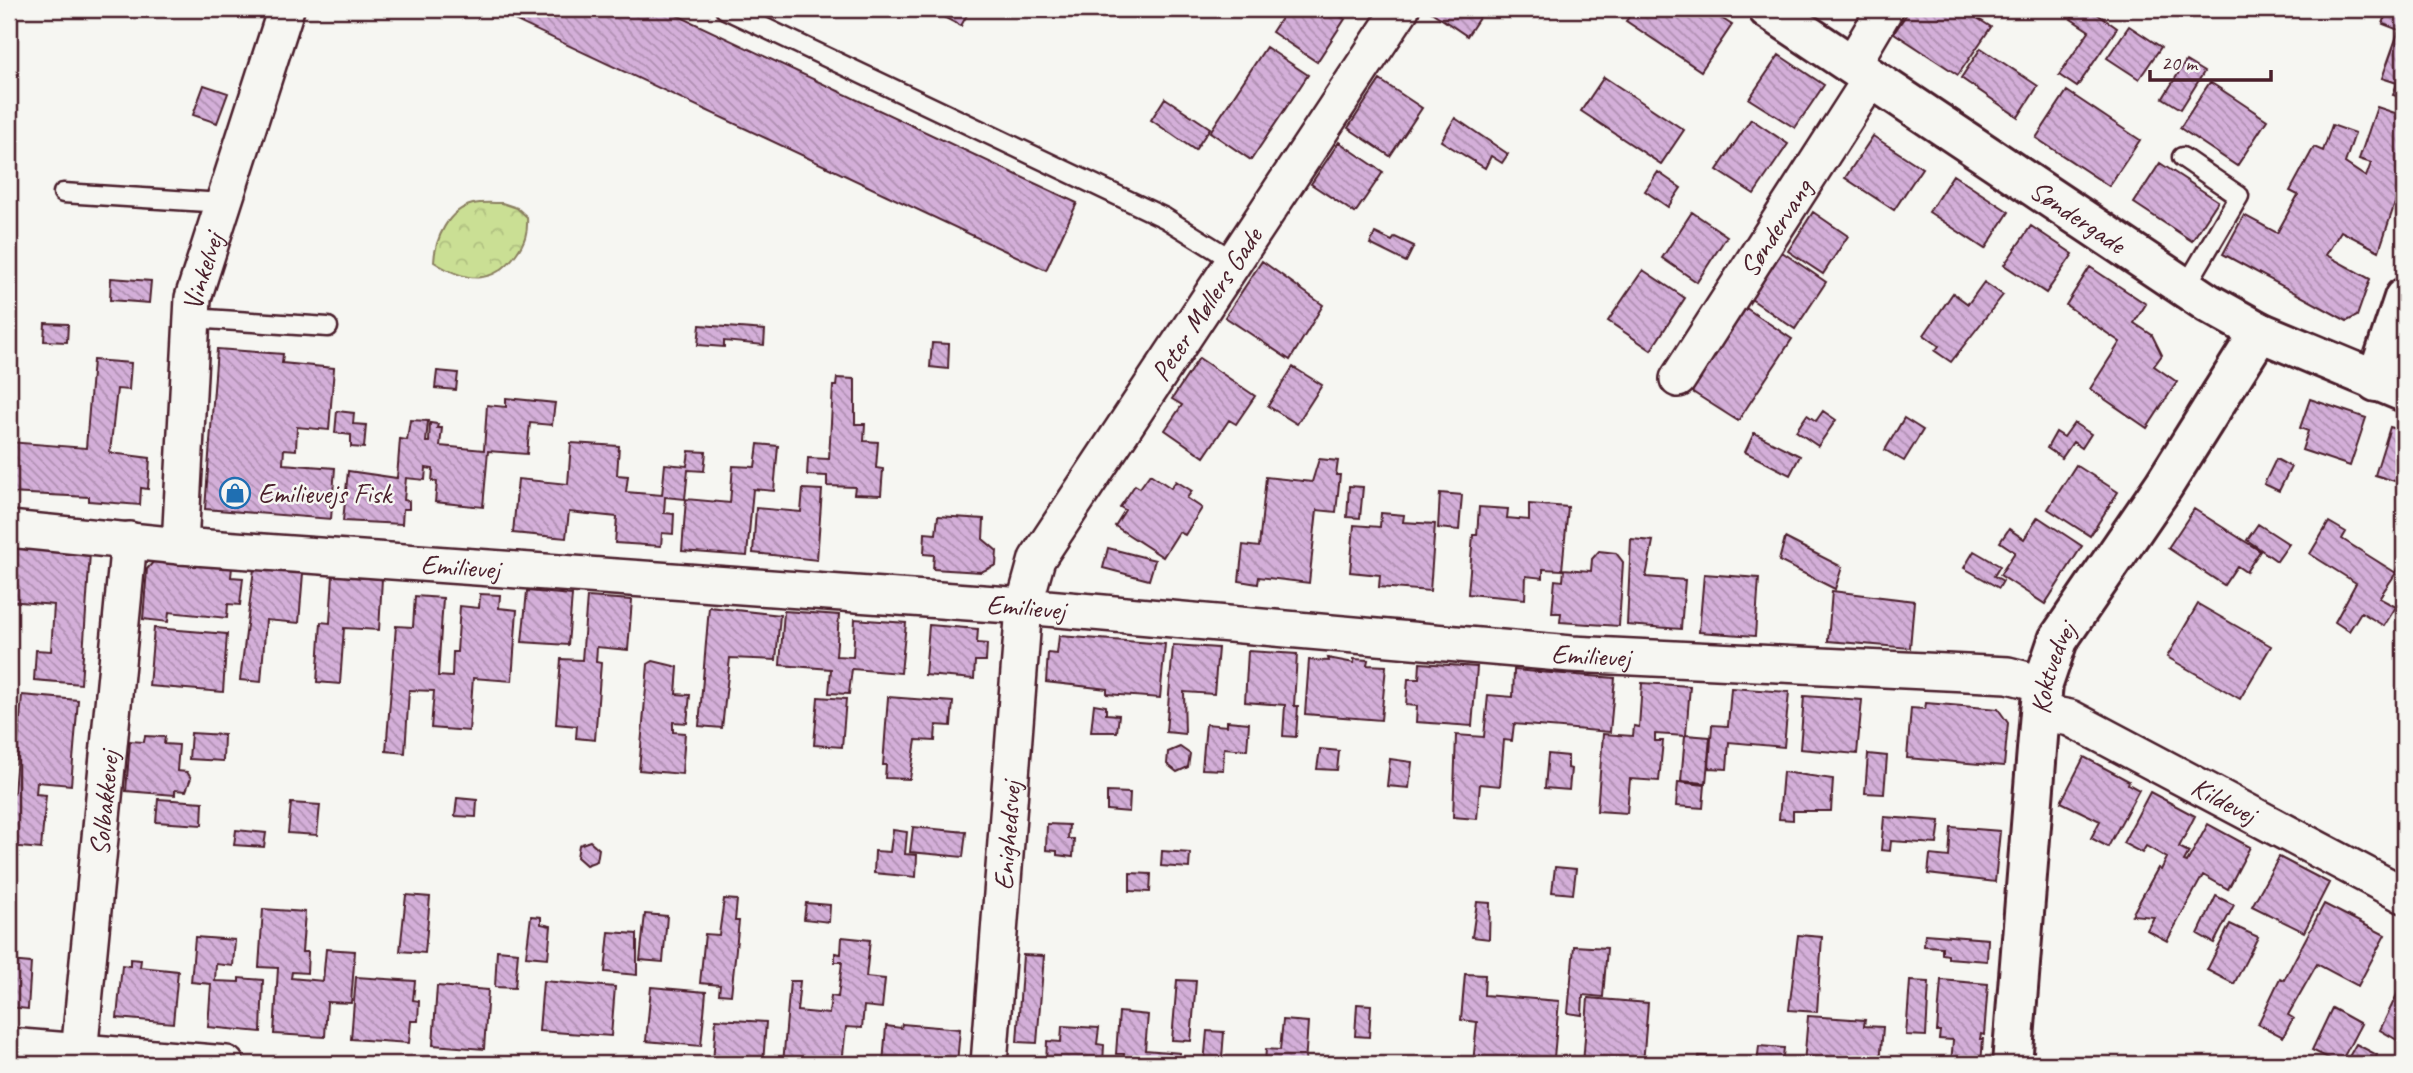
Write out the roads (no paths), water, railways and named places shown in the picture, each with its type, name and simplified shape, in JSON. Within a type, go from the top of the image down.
[{"type":"street","name":"Vinkelvej","points":[[180,546],[193,298],[286,9]]},
{"type":"street","name":"Peter Møllers Gade","points":[[1024,606],[1037,559],[1401,9]]},
{"type":"street","name":"Søndergade","points":[[1768,9],[2185,288],[2260,332],[2390,387]]},
{"type":"street","name":"Søndervang","points":[[1678,379],[1862,71],[1885,9]]},
{"type":"street","points":[[2390,387],[2404,298]]},
{"type":"street","name":"Koktvedvej","points":[[2012,1064],[2042,698],[2058,640],[2164,485],[2260,332]]},
{"type":"street","name":"Emilievej","points":[[9,529],[180,546],[1024,606],[1571,654],[2008,675],[2042,698]]},
{"type":"street","name":"Solbakkevej","points":[[79,1058],[129,540]]},
{"type":"street","name":"Enighedsvej","points":[[989,1064],[1024,606]]},
{"type":"street","name":"Kildevej","points":[[2042,698],[2070,718],[2404,895]]},
{"type":"street","points":[[9,1045],[79,1058],[226,1064]]},
{"type":"lane","points":[[725,9],[1165,218],[1234,261]]},
{"type":"lane","points":[[2182,157],[2239,196],[2185,288]]},
{"type":"lane","points":[[63,193],[223,203]]},
{"type":"lane","points":[[191,318],[328,327]]},
{"type":"place","name":"Emilievejs Fisk","points":[[235,493]]}]
